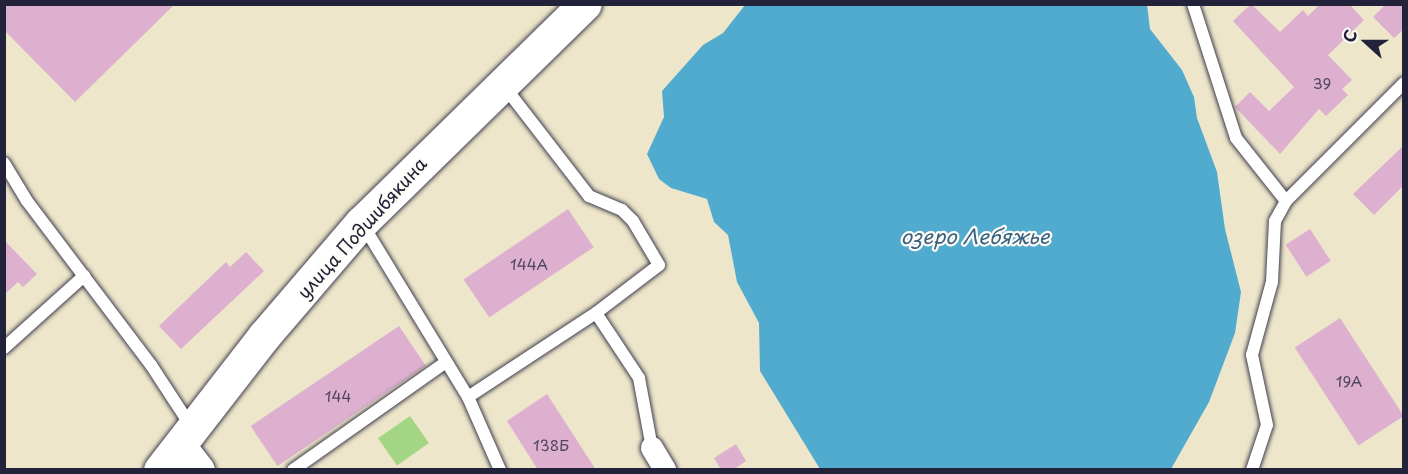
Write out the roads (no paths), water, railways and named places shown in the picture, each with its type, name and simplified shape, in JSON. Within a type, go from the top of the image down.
[{"type":"main road","name":"улица Подшибякина","points":[[182,453],[264,336],[361,223],[502,82],[585,4]]},
{"type":"street","points":[[652,448],[665,470]]},
{"type":"lane","points":[[1192,4],[1236,138],[1286,201]]},
{"type":"lane","points":[[468,397],[654,272],[659,259],[622,210],[589,196],[502,82]]},
{"type":"lane","points":[[1252,470],[1267,425],[1252,355],[1272,282],[1273,228],[1286,201],[1404,83]]},
{"type":"lane","points":[[4,162],[27,201],[84,276],[182,453]]},
{"type":"lane","points":[[361,223],[468,397],[500,470]]},
{"type":"lane","points":[[4,348],[84,276]]},
{"type":"lane","points":[[596,313],[639,378],[644,393],[652,448]]},
{"type":"lane","points":[[292,470],[446,362]]},
{"type":"water","name":"озеро Лебяжье","points":[[745,5],[1147,5],[1150,29],[1182,70],[1194,97],[1197,118],[1217,172],[1225,229],[1241,292],[1235,333],[1209,402],[1171,469],[820,469],[760,371],[759,323],[737,282],[728,235],[714,222],[707,199],[671,188],[659,179],[647,154],[664,117],[662,91],[703,45],[723,33]]}]
